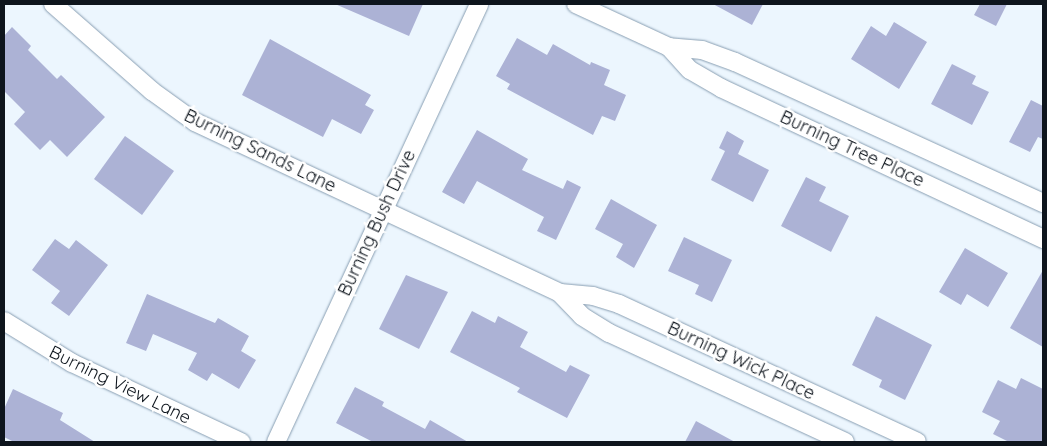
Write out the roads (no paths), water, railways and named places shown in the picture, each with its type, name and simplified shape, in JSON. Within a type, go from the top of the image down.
[{"type":"street","name":"Burning Sands Lane","points":[[53,4],[129,72],[190,119],[383,210]]},
{"type":"street","name":"Burning Bush Drive","points":[[276,442],[479,4]]},
{"type":"street","name":"Burning Tree Place","points":[[576,4],[669,47],[702,50],[735,62],[1043,203]]},
{"type":"street","name":"Burning Tree Place","points":[[669,47],[690,70],[721,88],[1043,238]]},
{"type":"street","name":"Burning Wick Place","points":[[383,210],[560,293],[593,296],[619,304],[917,442]]},
{"type":"street","name":"Burning Wick Place","points":[[560,293],[582,316],[609,333],[845,442]]},
{"type":"street","name":"Burning View Lane","points":[[4,321],[39,346],[72,363],[241,442]]}]
